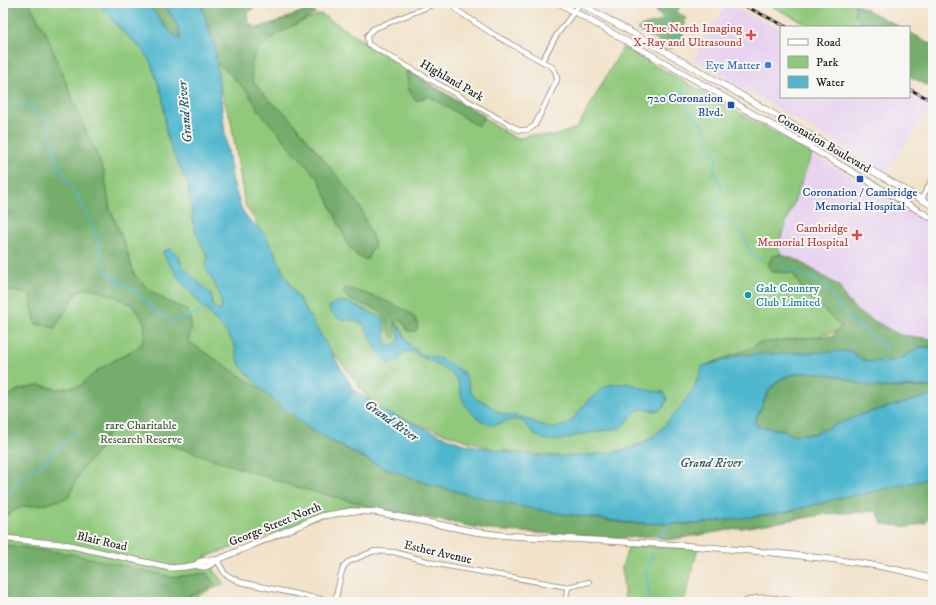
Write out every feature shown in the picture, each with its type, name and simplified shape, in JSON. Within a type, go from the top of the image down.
[{"type":"main road","name":"Coronation Boulevard","points":[[559,3],[933,219]]},
{"type":"main road","name":"Coronation Boulevard","points":[[579,3],[933,206]]},
{"type":"main road","points":[[648,54],[653,46]]},
{"type":"main road","points":[[799,141],[809,141],[817,144],[820,140]]},
{"type":"main road","name":"George Street North","points":[[216,560],[322,516],[342,512],[361,511],[376,512],[476,532],[500,535],[735,549],[845,561],[882,566],[933,579]]},
{"type":"main road","name":"Blair Road","points":[[3,538],[68,545],[171,568],[184,568],[196,565],[201,567],[211,565],[216,560]]},
{"type":"street","name":"Highland Park","points":[[437,3],[373,29],[367,36],[368,44],[519,130],[531,129],[535,125],[557,80],[555,70],[461,13],[456,8],[454,3]]},
{"type":"street","points":[[542,61],[556,36],[579,3]]},
{"type":"street","points":[[921,200],[933,178]]},
{"type":"street","name":"Esther Avenue","points":[[334,602],[340,574],[344,566],[348,562],[374,552],[394,552],[437,564],[568,587],[589,582]]},
{"type":"street","points":[[216,560],[225,574],[240,582],[334,602]]},
{"type":"street","points":[[565,602],[568,587]]},
{"type":"street","points":[[744,602],[757,598],[801,602]]},
{"type":"shaded area","points":[[727,3],[780,30],[780,98],[910,98],[910,93],[933,104],[886,172],[693,59]]},
{"type":"shaded area","name":"Cambridge Memorial Hospital","points":[[812,154],[933,224],[933,339],[900,335],[858,312],[846,299],[839,286],[797,260],[781,254],[777,247]]},
{"type":"green space","name":"rare Charitable Research Reserve","points":[[3,3],[98,3],[110,15],[114,23],[142,49],[151,63],[163,98],[165,119],[182,171],[188,184],[190,195],[359,503],[373,507],[351,506],[205,557],[224,584],[182,602],[3,602]]},
{"type":"green space","points":[[3,3],[29,3],[47,35],[82,122],[104,171],[110,209],[125,245],[134,274],[150,290],[169,302],[187,310],[192,326],[188,341],[262,390],[311,430],[331,441],[382,467],[435,486],[512,505],[624,523],[696,524],[787,512],[844,497],[920,481],[933,476],[933,509],[925,523],[909,527],[882,524],[877,511],[828,514],[668,540],[654,536],[617,538],[491,530],[390,511],[299,488],[114,426],[104,440],[101,448],[81,470],[69,497],[47,504],[22,507],[3,517],[3,394],[6,398],[19,389],[40,385],[58,389],[80,386],[98,370],[141,345],[145,335],[144,322],[132,305],[91,288],[78,291],[55,328],[36,324],[29,294],[3,290]]},
{"type":"green space","points":[[144,3],[162,3],[176,24],[180,34],[180,39],[170,31],[156,14]]},
{"type":"green space","points":[[201,3],[258,3],[247,15],[249,23],[257,28],[303,11],[314,11],[316,13],[278,34],[258,50],[251,65],[253,81],[266,97],[289,117],[342,182],[360,207],[375,244],[367,260],[357,256],[348,245],[319,180],[259,111],[249,94],[227,71],[217,63],[215,48]]},
{"type":"green space","points":[[656,3],[681,3],[677,12],[686,18],[681,45],[673,46],[671,49],[637,29],[662,20],[662,17],[656,12]]},
{"type":"green space","points":[[765,3],[855,3],[855,15],[864,26],[811,26]]},
{"type":"green space","points":[[856,4],[898,26],[864,26],[855,15]]},
{"type":"green space","points":[[321,14],[515,138],[522,138],[528,135],[554,136],[577,128],[623,47],[812,154],[777,247],[793,273],[845,329],[800,341],[685,408],[649,439],[626,450],[586,459],[497,450],[443,433],[376,409],[344,366],[288,301],[256,222],[245,205],[231,121],[215,73],[222,53]]},
{"type":"green space","points":[[910,33],[933,45],[933,88],[910,76]]},
{"type":"green space","points":[[406,71],[485,116],[478,126],[429,96],[416,101],[409,90]]},
{"type":"green space","points":[[781,254],[797,260],[839,286],[846,299],[858,312],[900,335],[933,339],[933,347],[920,347],[902,358],[890,361],[869,362],[859,358],[851,351],[703,366],[744,351],[759,343],[833,336],[841,326],[803,291],[793,273],[773,272],[768,265],[772,256]]},
{"type":"green space","points":[[345,288],[371,295],[403,309],[415,318],[418,326],[416,331],[408,331],[404,323],[398,319],[395,322],[395,337],[392,337],[384,316],[372,307],[346,297],[343,292]]},
{"type":"green space","points":[[811,372],[836,375],[864,385],[893,388],[933,387],[933,395],[863,414],[814,434],[791,435],[784,430],[759,427],[756,425],[755,421],[769,392],[780,380],[788,376]]},
{"type":"green space","points":[[3,545],[72,554],[172,577],[207,573],[215,585],[176,602],[3,602]]},
{"type":"green space","points":[[629,546],[698,548],[684,602],[625,602],[622,567]]},
{"type":"water","name":"Grand River","points":[[98,3],[144,3],[150,7],[168,29],[180,39],[177,25],[162,3],[201,3],[215,48],[225,134],[233,182],[241,208],[249,220],[262,231],[274,250],[283,272],[354,390],[384,411],[464,444],[513,453],[550,457],[591,455],[626,450],[644,443],[656,435],[678,410],[694,388],[703,366],[742,355],[851,351],[859,358],[869,362],[890,361],[902,358],[920,347],[933,347],[933,387],[877,387],[828,374],[801,373],[785,377],[771,388],[755,421],[756,425],[759,427],[784,430],[791,435],[813,434],[863,414],[933,395],[933,476],[920,481],[844,497],[787,512],[696,524],[632,523],[556,513],[512,505],[435,486],[382,467],[311,430],[262,390],[241,366],[237,358],[235,346],[227,333],[182,283],[163,254],[163,251],[171,249],[179,257],[182,266],[211,294],[213,306],[220,312],[221,300],[214,282],[205,266],[208,258],[194,228],[188,184],[173,153],[166,133],[163,98],[151,63],[142,49],[114,23],[110,15]]},
{"type":"water","points":[[337,302],[348,302],[383,318],[385,326],[385,342],[388,345],[394,345],[399,340],[399,329],[396,322],[402,330],[407,342],[413,348],[423,355],[441,359],[463,372],[468,381],[470,391],[476,399],[486,403],[502,414],[522,417],[552,429],[568,424],[588,401],[609,385],[627,383],[652,391],[664,392],[667,399],[658,411],[642,409],[637,410],[620,428],[558,440],[539,437],[524,423],[518,420],[509,420],[492,425],[480,420],[470,411],[464,402],[457,380],[453,374],[410,351],[404,352],[396,363],[386,362],[378,353],[368,332],[362,324],[353,320],[338,318],[333,314],[329,309],[330,306]]},
{"type":"waterway","points":[[655,3],[659,13],[672,28],[675,35],[675,45]]},
{"type":"waterway","points":[[681,85],[688,110],[702,124],[705,129],[709,146],[717,155],[715,171],[721,190],[716,202],[716,214],[722,219],[736,226],[742,233],[749,250],[762,259]]},
{"type":"waterway","points":[[3,102],[25,104],[50,118],[50,135],[59,166],[85,210],[99,244],[106,273],[137,292],[153,309],[172,322],[198,313],[203,307]]},
{"type":"waterway","points":[[781,266],[821,283],[826,287],[840,308],[855,324],[886,345],[885,362]]},
{"type":"waterway","points":[[3,501],[13,491],[21,477],[43,463],[76,431]]},
{"type":"waterway","points":[[656,537],[663,534],[669,524]]},
{"type":"waterway","points":[[650,602],[646,572],[651,561],[653,551]]},
{"type":"railway","points":[[739,3],[785,26]]},
{"type":"railway","points":[[910,90],[933,101]]},
{"type":"place","name":"True North Imaging X-Ray and Ultrasound","points":[[751,35]]},
{"type":"place","name":"Eye Matter","points":[[768,65]]},
{"type":"place","name":"720 Coronation Blvd.","points":[[731,105]]},
{"type":"place","name":"Coronation / Cambridge Memorial Hospital","points":[[860,179]]},
{"type":"place","name":"Cambridge Memorial Hospital","points":[[857,235]]},
{"type":"place","name":"Galt Country Club Limited","points":[[748,295]]}]
